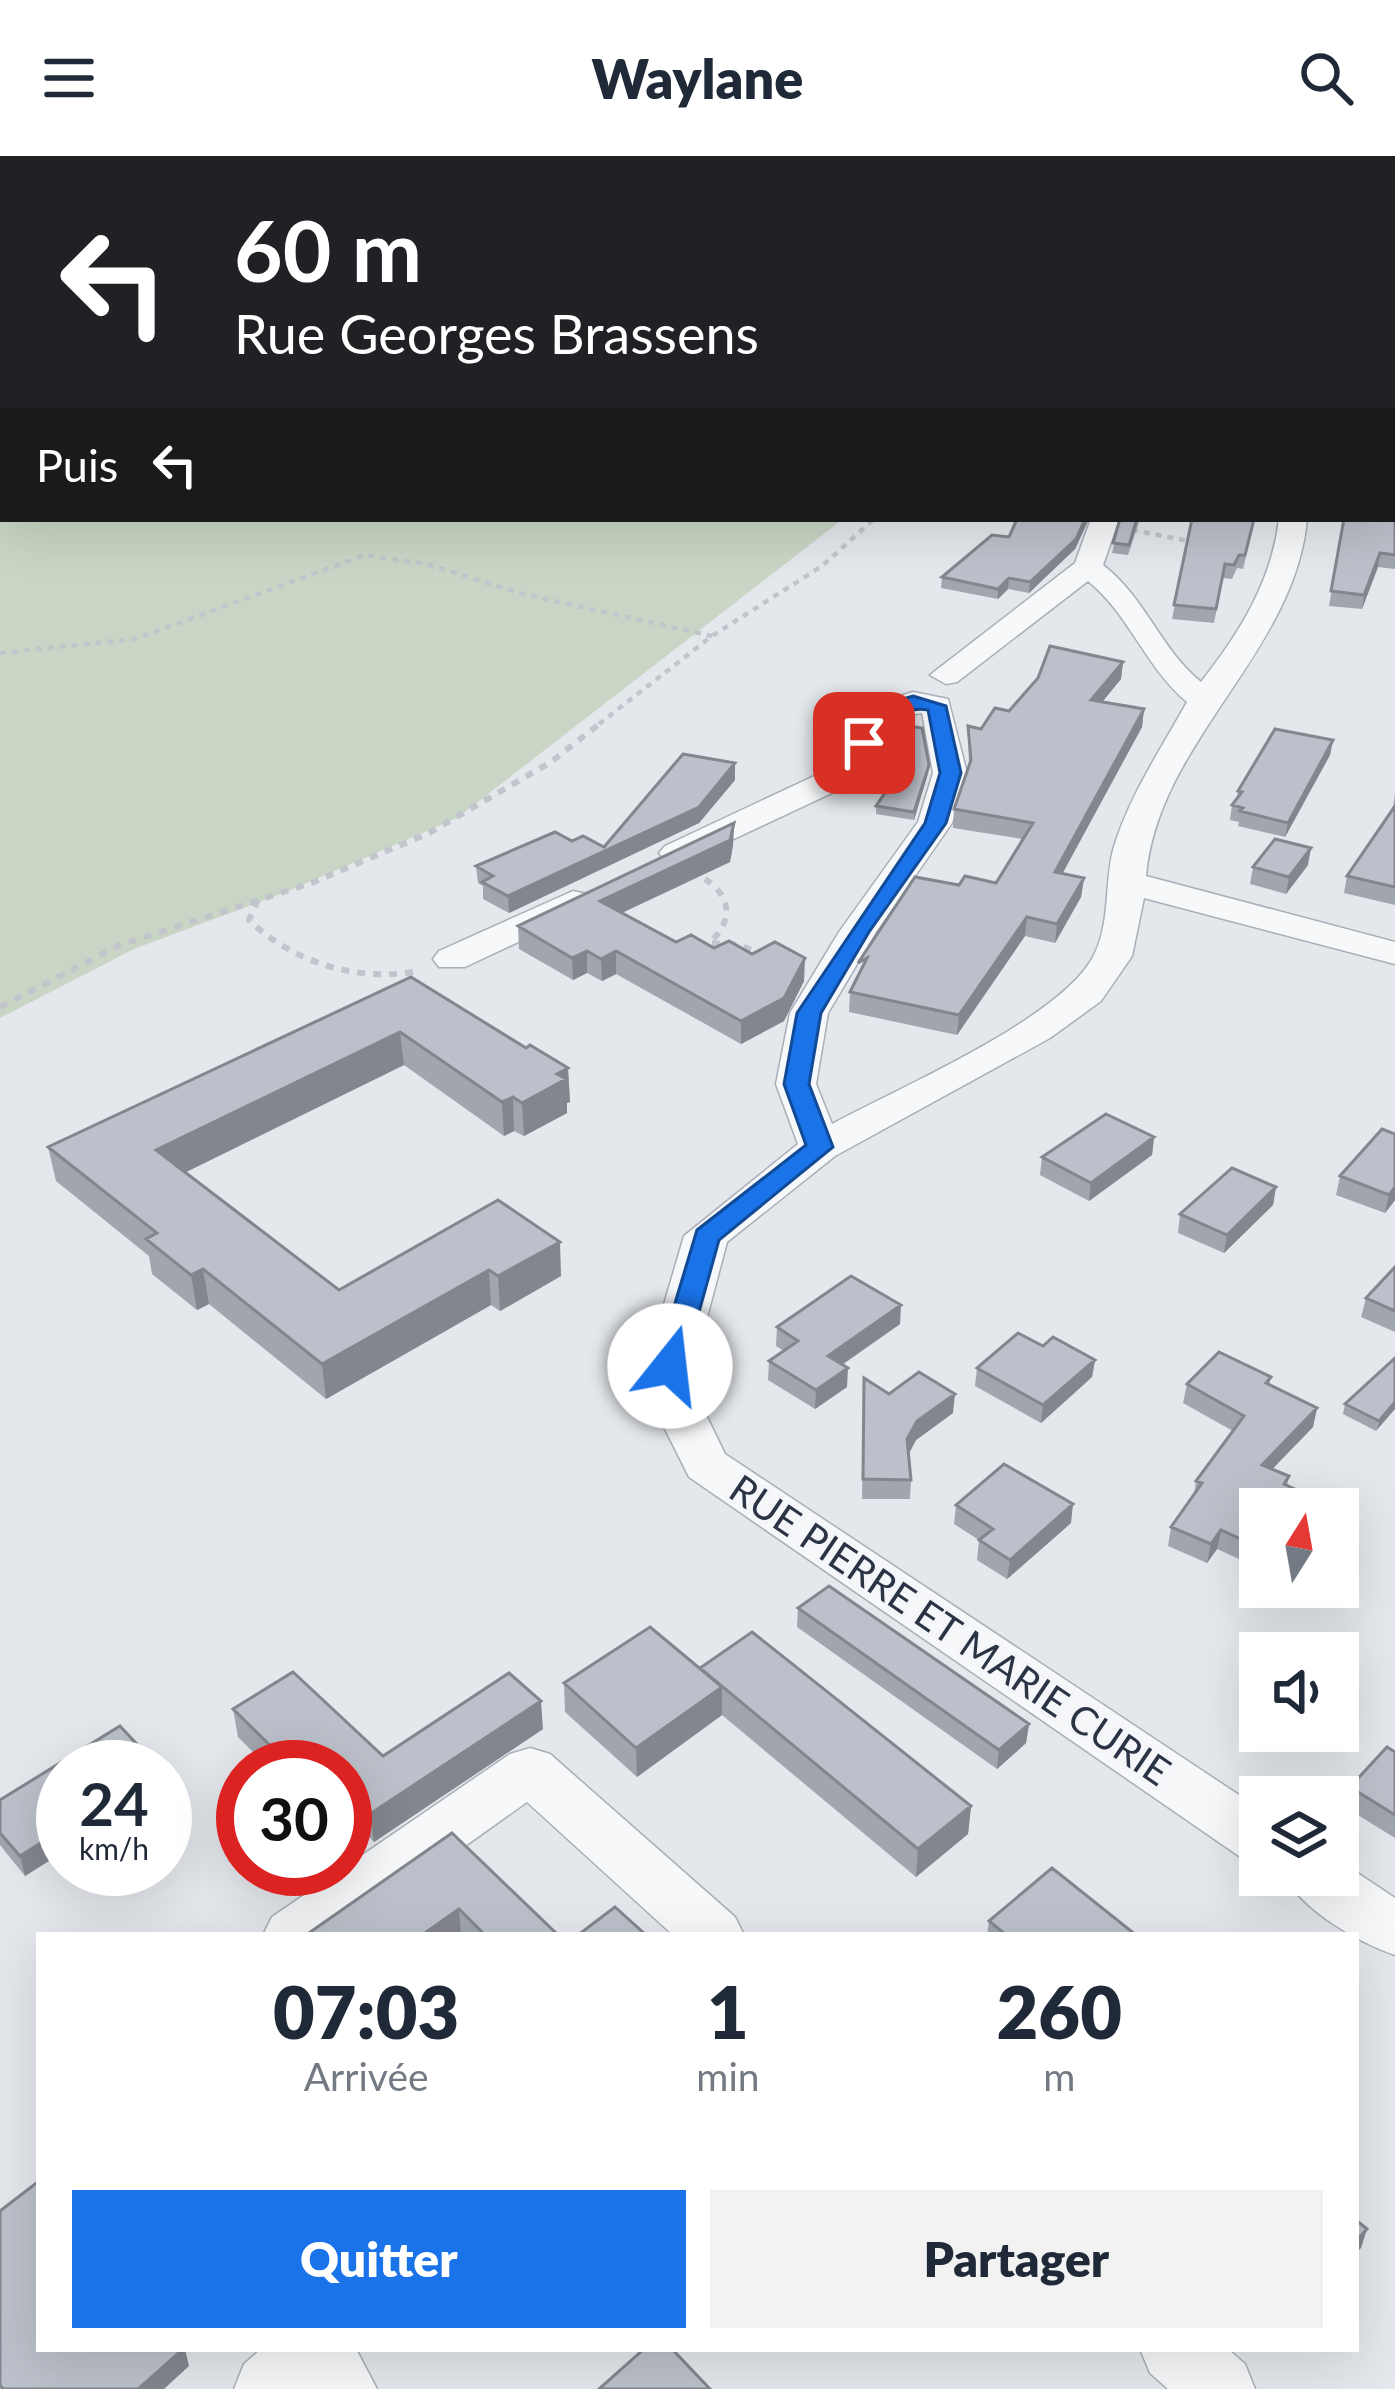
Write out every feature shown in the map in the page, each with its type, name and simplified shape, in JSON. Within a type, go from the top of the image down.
[{"type":"street","name":"RUE PIERRE ET MARIE CURIE","points":[[1239,1825],[706,1465],[683,1417],[670,1366],[706,1236],[820,1147],[1036,1030],[1087,993],[1112,956],[1124,923],[1126,882],[1145,811],[1204,700],[1242,651],[1275,589],[1291,549],[1293,522]]},
{"type":"street","points":[[946,675],[1088,567],[1104,523]]},
{"type":"street","points":[[1088,567],[1116,589],[1172,674],[1204,700]]},
{"type":"street","points":[[643,869],[837,778],[892,709],[913,701],[937,706],[950,773],[935,823],[809,1013],[796,1084],[820,1147]]},
{"type":"street","points":[[1126,882],[1395,953]]},
{"type":"street","points":[[452,959],[601,889]]},
{"type":"street","points":[[297,1932],[530,1770],[711,1932]]},
{"type":"street","points":[[1345,1896],[1395,1930]]},
{"type":"street","points":[[269,2389],[310,2352]]},
{"type":"street","points":[[315,2352],[342,2389]]},
{"type":"street","points":[[1178,2352],[1220,2389]]},
{"type":"path","points":[[0,1007],[120,945],[373,859],[496,795],[567,750],[712,636],[822,566],[871,522]]},
{"type":"path","points":[[1104,523],[1202,543]]},
{"type":"path","points":[[0,652],[135,639],[365,555],[447,568],[523,594],[712,636]]},
{"type":"path","points":[[695,952],[711,944],[727,926],[729,900],[720,887],[705,879]]},
{"type":"path","points":[[258,898],[249,920],[264,939],[332,967],[405,976],[452,959]]},
{"type":"path","points":[[711,944],[739,944],[826,986]]},
{"type":"green space","points":[[0,522],[839,522],[457,818],[286,892],[134,949],[0,1018]]},
{"type":"building","points":[[1016,522],[1084,522],[1076,539],[1030,582],[1009,578],[998,589],[942,577],[992,535],[1009,537]]},
{"type":"building","points":[[1119,522],[1136,522],[1129,545],[1113,543]]},
{"type":"building","points":[[1191,522],[1253,522],[1245,555],[1239,555],[1234,565],[1225,564],[1216,609],[1174,605]]},
{"type":"building","points":[[1343,522],[1395,522],[1395,555],[1380,553],[1364,595],[1331,591]]},
{"type":"building","points":[[1050,646],[1123,662],[1091,700],[1144,709],[1055,872],[1084,878],[1057,924],[1027,917],[959,1015],[850,992],[867,958],[858,963],[915,877],[959,885],[965,876],[996,883],[1033,823],[954,809],[971,760],[968,726],[981,729],[995,708],[1009,711],[1038,678]]},
{"type":"building","points":[[915,727],[922,728],[929,765],[914,812],[876,806],[905,764],[890,762]]},
{"type":"building","points":[[1275,729],[1333,740],[1288,823],[1232,805]]},
{"type":"building","points":[[683,754],[735,763],[699,807],[508,896],[482,882],[493,876],[476,866],[555,832],[572,841],[583,836],[604,847]]},
{"type":"building","points":[[1395,806],[1395,887],[1347,876]]},
{"type":"building","points":[[734,823],[730,840],[600,901],[676,942],[691,935],[714,948],[729,941],[752,954],[775,942],[805,958],[784,998],[741,1021],[616,951],[601,959],[587,951],[572,958],[518,926]]},
{"type":"building","points":[[1275,839],[1311,848],[1289,877],[1253,867]]},
{"type":"building","points":[[411,977],[526,1048],[530,1045],[568,1068],[557,1074],[566,1079],[522,1103],[513,1097],[502,1102],[400,1032],[156,1150],[339,1290],[498,1200],[560,1242],[498,1276],[489,1270],[322,1364],[203,1269],[191,1275],[146,1239],[157,1233],[48,1147]]},
{"type":"building","points":[[1106,1114],[1154,1137],[1091,1183],[1042,1157]]},
{"type":"building","points":[[1382,1129],[1395,1134],[1395,1187],[1389,1195],[1340,1176]]},
{"type":"building","points":[[1232,1168],[1276,1187],[1227,1235],[1180,1214]]},
{"type":"building","points":[[1395,1267],[1395,1311],[1366,1298]]},
{"type":"building","points":[[851,1276],[901,1305],[828,1356],[848,1368],[816,1390],[769,1361],[798,1341],[777,1327]]},
{"type":"building","points":[[1018,1333],[1043,1346],[1053,1337],[1095,1360],[1043,1405],[977,1368]]},
{"type":"building","points":[[1219,1352],[1271,1377],[1266,1383],[1317,1408],[1262,1465],[1289,1476],[1284,1484],[1293,1488],[1239,1488],[1239,1538],[1221,1530],[1211,1544],[1171,1527],[1202,1483],[1196,1481],[1244,1416],[1187,1384]]},
{"type":"building","points":[[1395,1358],[1395,1402],[1379,1421],[1345,1404]]},
{"type":"building","points":[[919,1372],[955,1394],[917,1421],[907,1439],[911,1480],[863,1479],[864,1378],[889,1394]]},
{"type":"building","points":[[1004,1464],[1073,1504],[1010,1560],[979,1540],[993,1529],[956,1505]]},
{"type":"building","points":[[829,1586],[1029,1724],[999,1750],[798,1608]]},
{"type":"building","points":[[650,1627],[722,1687],[636,1748],[564,1683]]},
{"type":"building","points":[[752,1632],[971,1806],[918,1849],[700,1668]]},
{"type":"building","points":[[293,1672],[366,1740],[265,1740],[233,1709]]},
{"type":"building","points":[[509,1673],[541,1701],[372,1813],[372,1746],[383,1756]]},
{"type":"building","points":[[120,1726],[133,1740],[97,1740]]},
{"type":"building","points":[[1387,1747],[1395,1752],[1395,1815],[1359,1793],[1359,1777]]},
{"type":"building","points":[[36,1778],[36,1846],[20,1856],[0,1833],[0,1800]]},
{"type":"building","points":[[452,1833],[555,1932],[482,1932],[459,1909],[426,1932],[310,1932],[362,1896],[372,1896],[372,1889]]},
{"type":"building","points":[[1052,1868],[1132,1932],[1002,1932],[989,1921]]},
{"type":"building","points":[[615,1907],[643,1932],[582,1932]]},
{"type":"building","points":[[36,2183],[36,2352],[180,2352],[138,2389],[3,2389],[0,2211]]},
{"type":"building","points":[[641,2352],[675,2352],[710,2389],[599,2389]]},
{"type":"route","points":[[670,1366],[706,1236],[820,1147],[796,1084],[809,1013],[858,932],[935,823],[950,773],[937,706],[913,701],[892,709],[864,743]]}]
